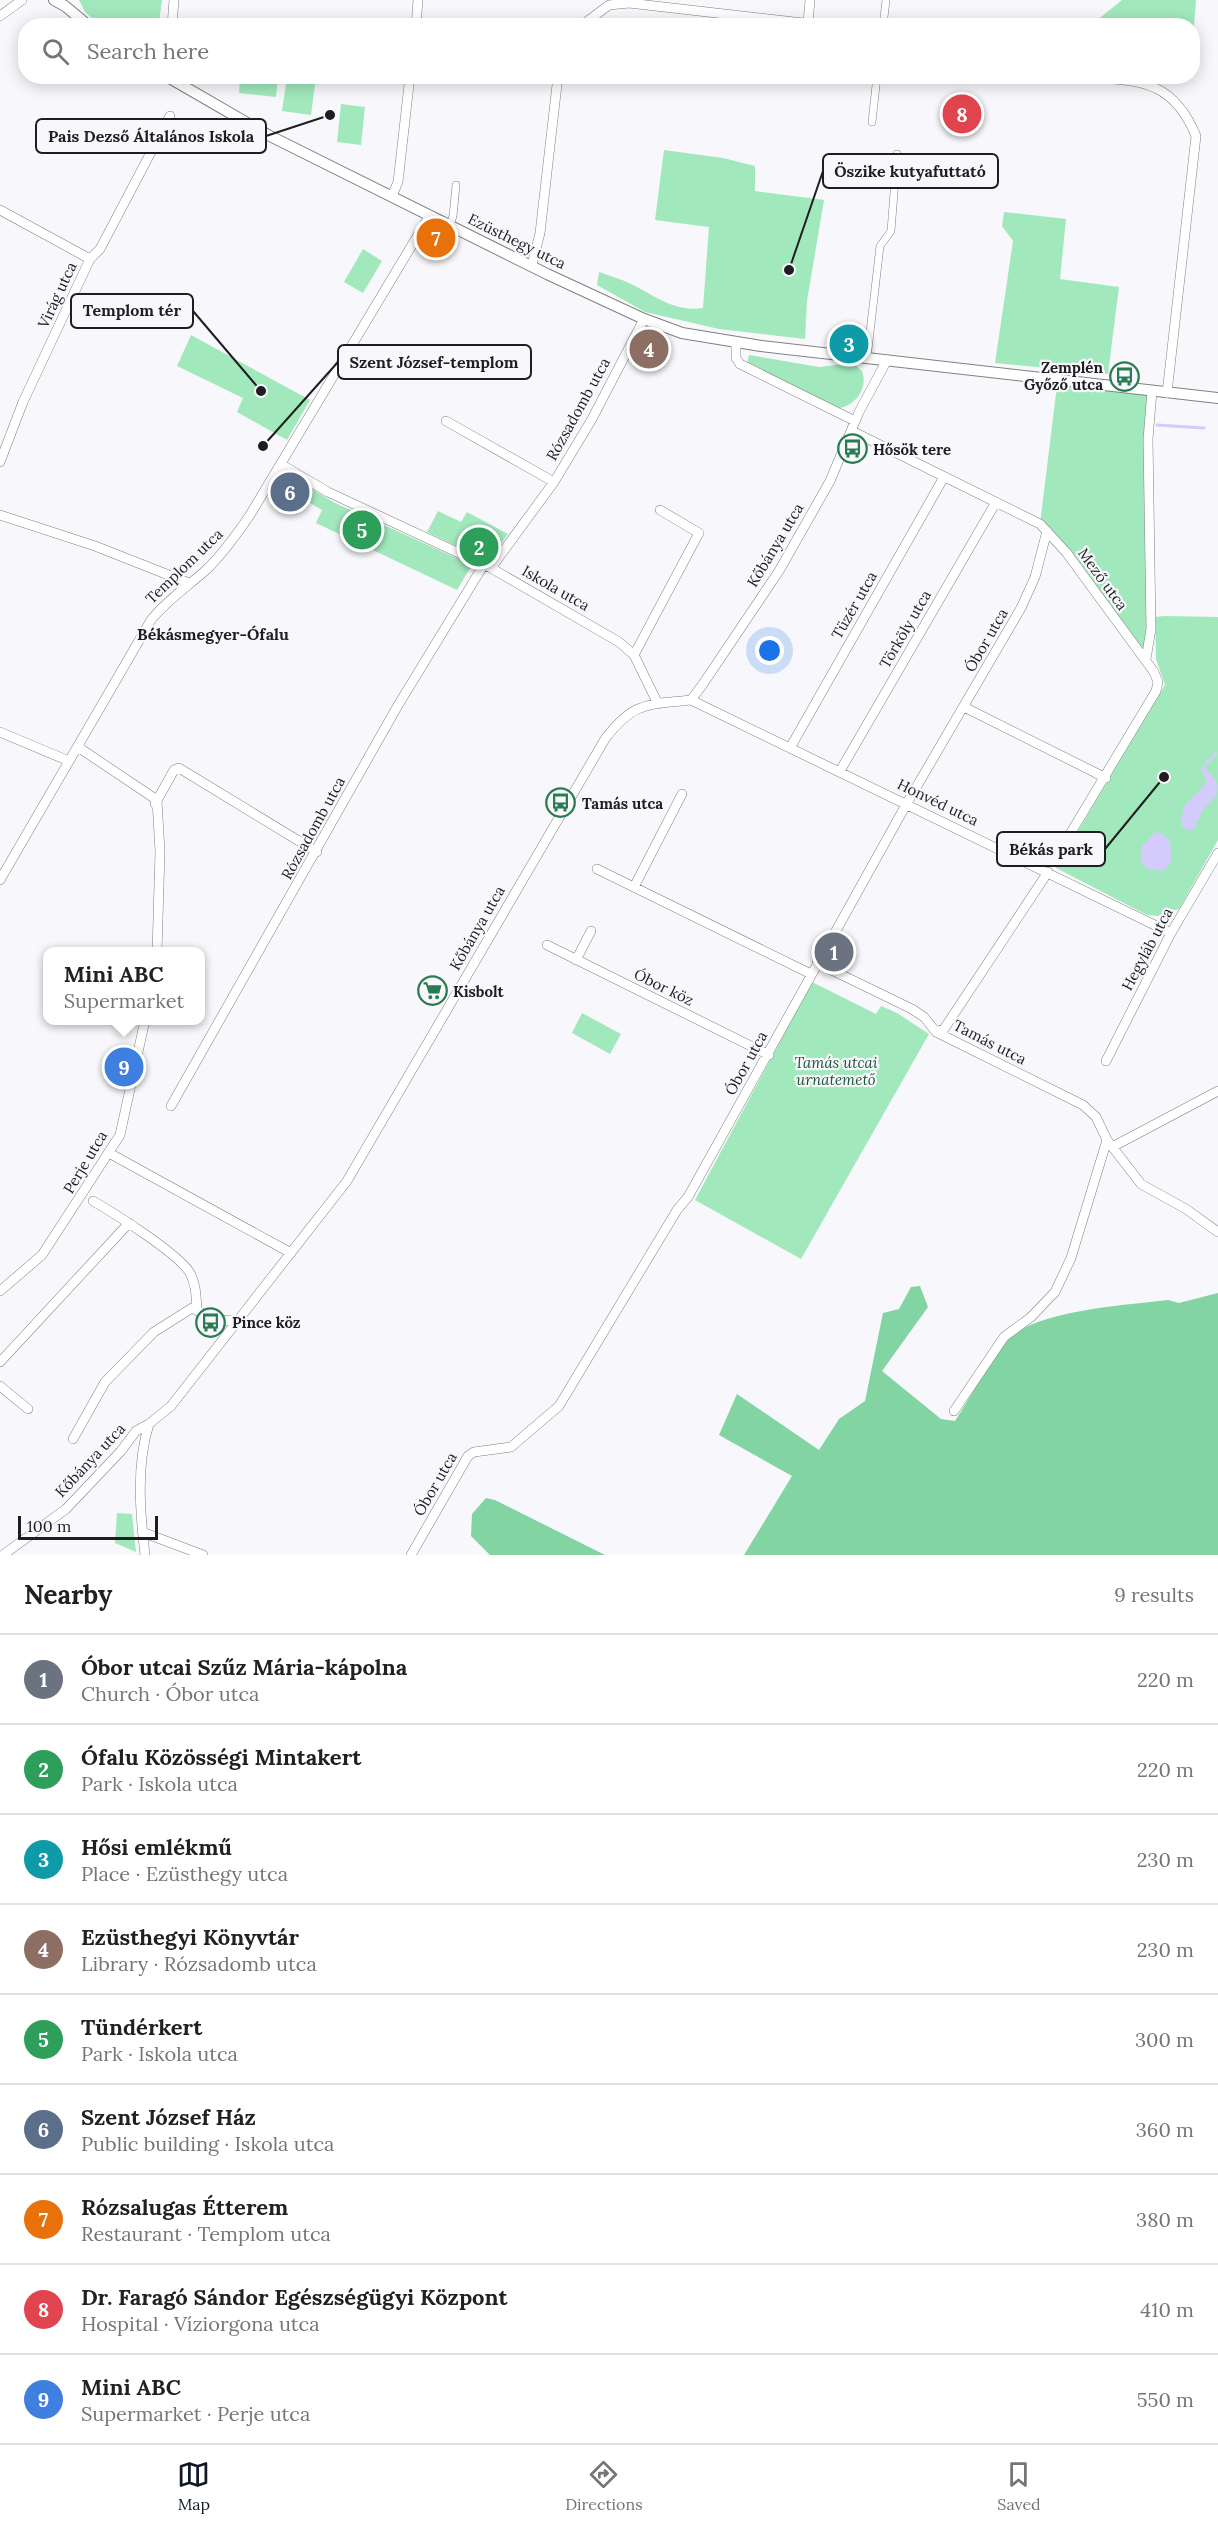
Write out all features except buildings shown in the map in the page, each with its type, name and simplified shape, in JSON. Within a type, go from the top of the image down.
[{"type":"street","points":[[0,16],[23,0]]},
{"type":"street","points":[[54,0],[78,18]]},
{"type":"street","points":[[72,0],[82,18]]},
{"type":"street","points":[[173,18],[174,0]]},
{"type":"street","points":[[417,18],[418,0]]},
{"type":"street","points":[[808,18],[810,0]]},
{"type":"street","points":[[884,18],[886,0]]},
{"type":"street","points":[[592,18],[609,5],[629,3],[763,18]]},
{"type":"street","name":"Ezüsthegy utca","points":[[180,84],[268,135],[644,319],[682,333],[736,343],[1218,398]]},
{"type":"street","points":[[392,196],[398,182],[409,84]]},
{"type":"street","points":[[532,265],[540,233],[557,84]]},
{"type":"street","points":[[872,122],[876,84]]},
{"type":"street","points":[[1150,84],[1167,95],[1186,116],[1196,136],[1167,393]]},
{"type":"street","name":"Virág utca","points":[[0,462],[23,402],[90,260],[100,249],[170,116]]},
{"type":"street","points":[[867,358],[880,246],[891,231],[897,154]]},
{"type":"street","points":[[450,225],[456,185]]},
{"type":"street","points":[[0,210],[90,260]]},
{"type":"street","name":"Templom utca","points":[[0,880],[151,620],[163,605],[207,569],[230,544],[282,465],[430,215]]},
{"type":"street","name":"Rózsadomb utca","points":[[171,1106],[398,707],[487,567],[554,482],[592,419],[644,319]]},
{"type":"street","points":[[736,343],[736,358],[740,364],[854,426],[887,360]]},
{"type":"street","points":[[1146,659],[1151,629],[1148,439],[1152,391]]},
{"type":"street","points":[[446,421],[554,482]]},
{"type":"street","name":"Mező utca","points":[[854,426],[944,477],[996,501],[1047,531],[1146,659],[1158,681],[1156,691],[1106,778],[1070,834]]},
{"type":"street","name":"Kőbánya utca","points":[[3,1555],[66,1509],[121,1451],[136,1431],[149,1424],[171,1406],[346,1181],[372,1141],[605,739],[629,711],[658,704],[691,700],[779,571],[830,482],[854,426]]},
{"type":"street","name":"Iskola utca","points":[[282,465],[328,492],[487,567],[619,642],[634,655],[658,704]]},
{"type":"street","name":"Tüzér utca","points":[[790,748],[944,477]]},
{"type":"street","name":"Törköly utca","points":[[840,771],[996,501]]},
{"type":"street","points":[[634,655],[699,533],[660,510]]},
{"type":"street","points":[[0,515],[95,546],[189,583]]},
{"type":"street","name":"Óbor utca","points":[[411,1555],[468,1456],[474,1452],[511,1447],[559,1406],[677,1210],[688,1197],[769,1055],[817,963],[907,802],[1030,591],[1047,531]]},
{"type":"street","name":"Honvéd utca","points":[[691,700],[907,802],[1171,933]]},
{"type":"street","points":[[964,707],[1106,778]]},
{"type":"street","points":[[0,732],[69,761]]},
{"type":"street","points":[[78,747],[156,802]]},
{"type":"street","points":[[157,947],[160,852],[156,802],[174,770],[179,768],[317,852]]},
{"type":"street","points":[[634,887],[682,794]]},
{"type":"street","name":"Hegyláb utca","points":[[1106,1061],[1171,933],[1218,853]]},
{"type":"street","points":[[597,869],[811,974]]},
{"type":"street","points":[[936,1032],[944,1029],[1048,872]]},
{"type":"street","points":[[576,960],[591,931]]},
{"type":"street","name":"Óbor köz","points":[[547,945],[769,1055]]},
{"type":"street","name":"Tamás utca","points":[[817,963],[912,1009],[924,1017],[936,1032],[1083,1105],[1096,1117],[1125,1166],[1142,1184],[1186,1209],[1218,1232]]},
{"type":"street","name":"Perje utca","points":[[0,1291],[42,1255],[120,1135],[144,1025]]},
{"type":"street","points":[[954,1411],[1004,1337],[1031,1317],[1055,1292],[1071,1258],[1110,1143],[1218,1091]]},
{"type":"street","points":[[109,1153],[291,1253]]},
{"type":"street","points":[[93,1201],[129,1222],[189,1271],[195,1288],[197,1309]]},
{"type":"street","points":[[0,1362],[129,1222]]},
{"type":"street","points":[[73,1439],[105,1382],[159,1328],[189,1310],[197,1309],[215,1320],[239,1321]]},
{"type":"street","points":[[0,1386],[28,1408]]},
{"type":"street","points":[[145,1555],[142,1532],[141,1455],[149,1424]]},
{"type":"street","points":[[142,1532],[202,1555]]},
{"type":"green space","points":[[79,0],[162,0],[160,18],[92,18],[85,12]]},
{"type":"green space","points":[[1122,0],[1196,0],[1195,18],[1100,18]]},
{"type":"green space","points":[[240,84],[277,84],[276,97],[239,93]]},
{"type":"green space","points":[[286,84],[315,84],[311,115],[282,111]]},
{"type":"green space","points":[[341,104],[365,107],[361,145],[337,142]]},
{"type":"green space","points":[[664,150],[723,158],[755,166],[755,191],[824,200],[807,301],[805,339],[719,329],[645,312],[597,285],[599,272],[627,282],[674,305],[692,309],[703,308],[709,227],[655,220]]},
{"type":"green space","points":[[1004,212],[1066,219],[1060,279],[1119,287],[1108,374],[995,363],[1013,241],[1002,226]]},
{"type":"green space","points":[[363,249],[382,261],[363,293],[344,282]]},
{"type":"green space","points":[[191,335],[310,400],[287,440],[237,412],[243,398],[177,366]]},
{"type":"green space","points":[[749,355],[819,367],[853,363],[862,371],[864,377],[862,390],[849,405],[836,408],[747,363]]},
{"type":"green space","points":[[1057,385],[1152,391],[1151,629],[1146,658],[1040,524]]},
{"type":"green space","points":[[301,482],[335,503],[472,565],[457,590],[316,523],[322,510],[295,494]]},
{"type":"green space","points":[[438,511],[461,522],[467,512],[508,534],[488,561],[427,532]]},
{"type":"green space","points":[[1155,617],[1218,617],[1218,840],[1179,909],[1158,916],[1147,915],[1056,868],[1165,685],[1156,659]]},
{"type":"green space","name":"Tamás utcai urnatemető","points":[[812,982],[876,1014],[881,1006],[897,1013],[929,1034],[801,1259],[695,1200]]},
{"type":"green space","points":[[582,1013],[621,1034],[610,1054],[572,1033]]},
{"type":"green space","points":[[920,1286],[928,1307],[882,1371],[941,1419],[955,1421],[994,1359],[1008,1340],[1021,1330],[1060,1315],[1168,1300],[1179,1303],[1218,1293],[1218,1555],[744,1555],[792,1476],[719,1435],[737,1394],[819,1450],[839,1419],[865,1401],[883,1313],[899,1309],[911,1287]]},
{"type":"green space","points":[[486,1498],[495,1500],[605,1555],[490,1555],[471,1536],[472,1514]]},
{"type":"green space","points":[[117,1513],[132,1514],[136,1552],[115,1543]]},
{"type":"shaded area","points":[[1204,766],[1217,782],[1217,794],[1203,810],[1194,829],[1188,830],[1181,825],[1182,816],[1186,804],[1206,783],[1201,768]]},
{"type":"shaded area","points":[[1156,831],[1169,839],[1171,848],[1171,861],[1163,871],[1147,869],[1140,859],[1142,846]]},
{"type":"waterway","points":[[1157,425],[1204,428]]},
{"type":"waterway","points":[[1204,766],[1216,753]]},
{"type":"place","name":"Dr. Faragó Sándor Egészségügyi Központ","points":[[962,114]]},
{"type":"place","name":"Pais Dezső Általános Iskola","points":[[330,115]]},
{"type":"place","name":"Rózsalugas Étterem","points":[[436,238]]},
{"type":"place","name":"Öszike kutyafuttató","points":[[789,270]]},
{"type":"place","name":"Hősi emlékmű","points":[[849,344]]},
{"type":"place","name":"Ezüsthegyi Könyvtár","points":[[649,349]]},
{"type":"place","name":"Zemplén Győző utca","points":[[1124,376]]},
{"type":"place","name":"Templom tér","points":[[261,391]]},
{"type":"place","name":"Szent József-templom","points":[[263,446]]},
{"type":"place","name":"Hősök tere","points":[[852,449]]},
{"type":"place","name":"Szent József Ház","points":[[290,492]]},
{"type":"place","name":"Tündérkert","points":[[362,530]]},
{"type":"place","name":"Ófalu Közösségi Mintakert","points":[[479,547]]},
{"type":"place","name":"Békás park","points":[[1164,777]]},
{"type":"place","name":"Tamás utca","points":[[561,803]]},
{"type":"place","name":"Óbor utcai Szűz Mária-kápolna","points":[[834,952]]},
{"type":"place","name":"Kisbolt","points":[[432,991]]},
{"type":"place","name":"Mini ABC","points":[[124,1067]]},
{"type":"place","name":"Pince köz","points":[[211,1322]]},
{"type":"district","name":"Békásmegyer-Ófalu","points":[[213,634]]}]
